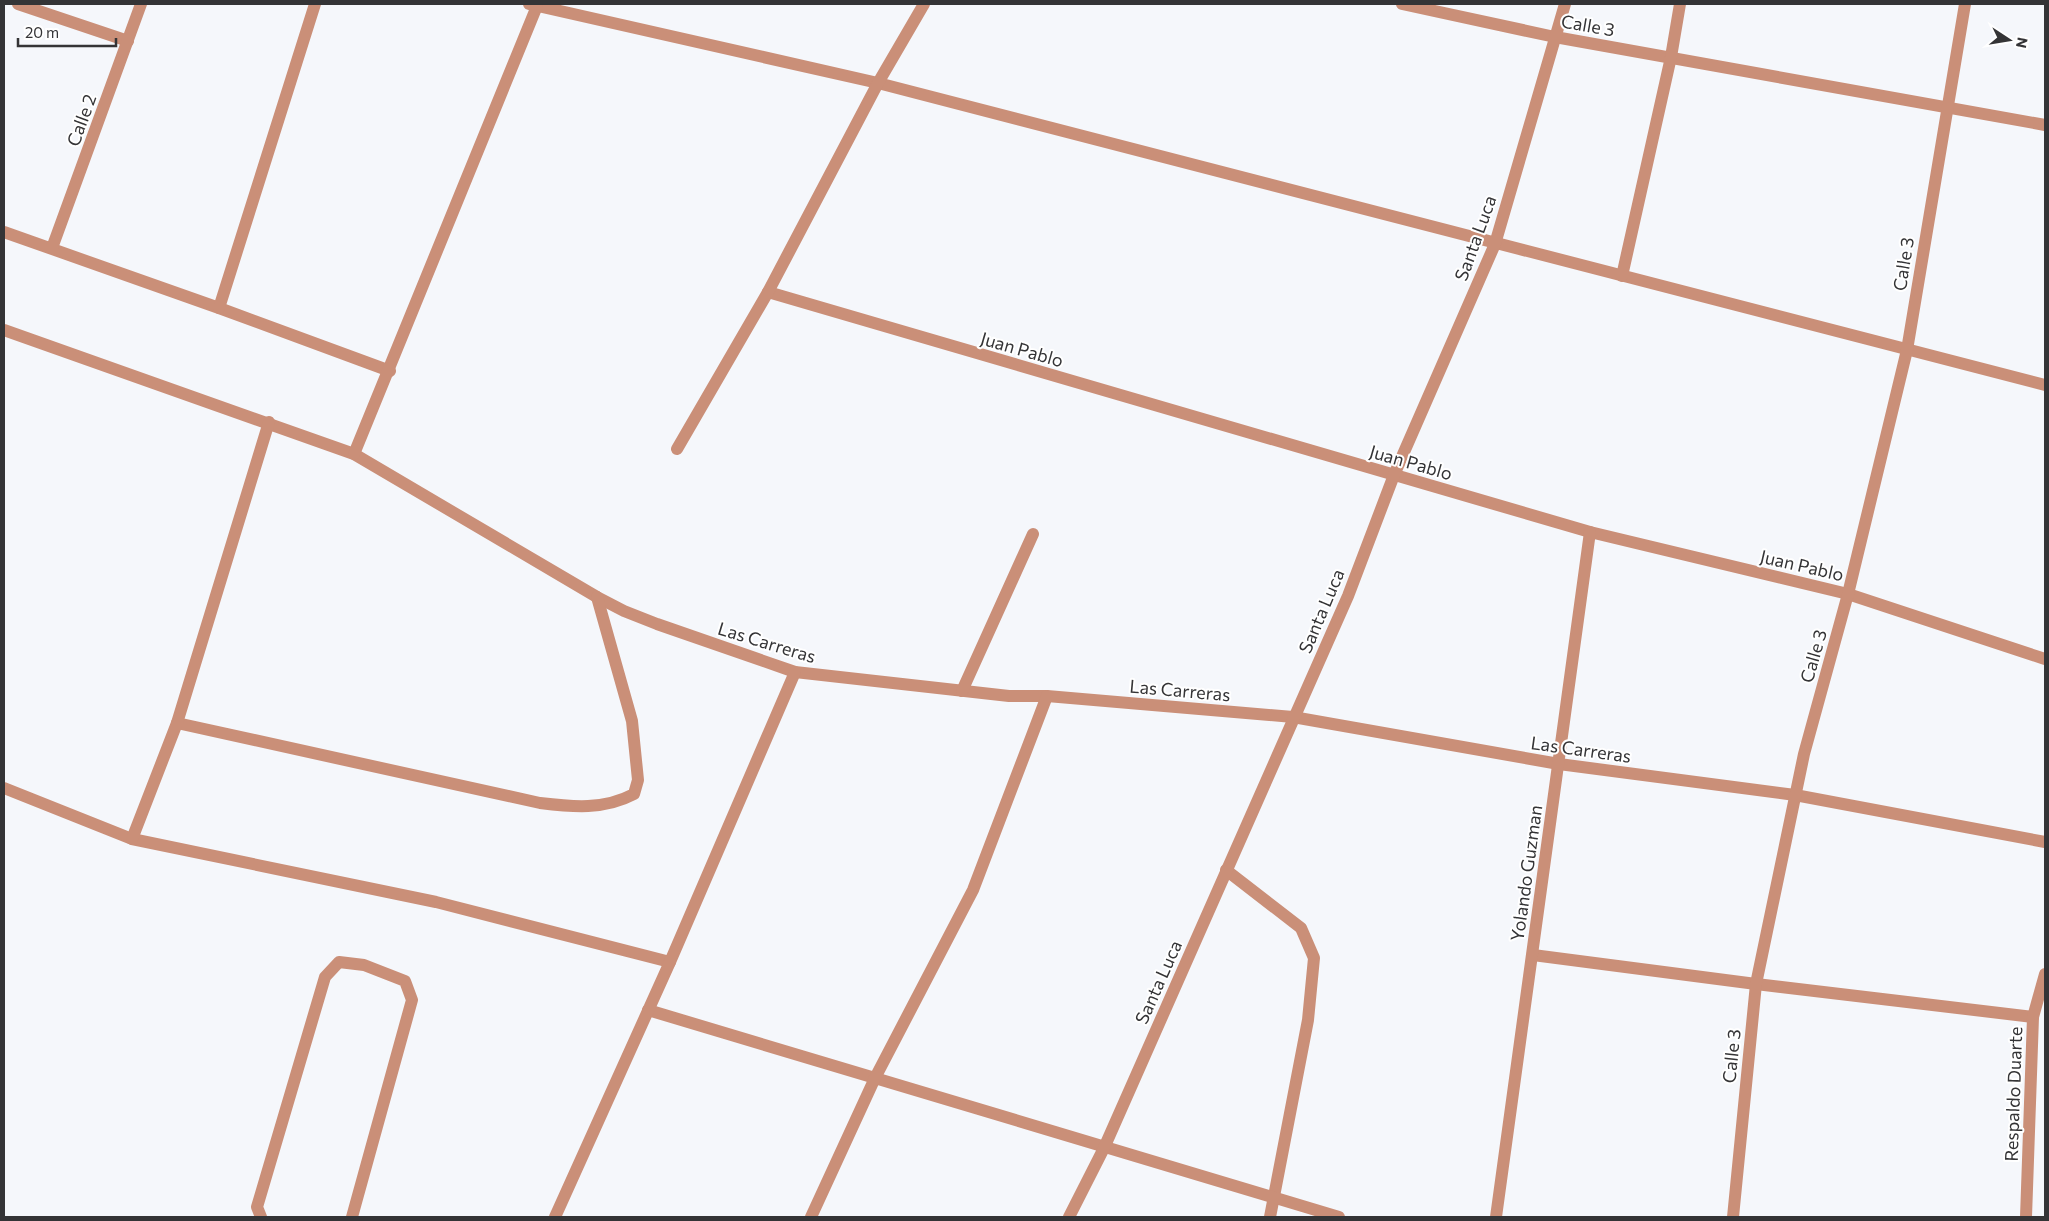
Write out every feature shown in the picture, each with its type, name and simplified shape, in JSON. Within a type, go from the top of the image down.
[{"type":"street","points":[[18,4],[128,41]]},
{"type":"street","name":"Calle 2","points":[[52,248],[141,4]]},
{"type":"street","points":[[219,308],[315,4]]},
{"type":"street","points":[[677,449],[768,292],[878,83],[924,4]]},
{"type":"street","name":"Calle 3","points":[[1402,4],[1555,37],[2045,125]]},
{"type":"street","name":"Santa Luca","points":[[1069,1217],[1104,1148],[1348,596],[1394,476],[1495,244],[1565,4]]},
{"type":"street","points":[[1622,276],[1671,57],[1680,4]]},
{"type":"street","name":"Calle 3","points":[[1733,1217],[1756,984],[1804,754],[1848,594],[1907,350],[1965,4]]},
{"type":"street","points":[[354,454],[390,371],[533,5],[878,83],[2045,386]]},
{"type":"street","points":[[4,232],[390,371]]},
{"type":"street","name":"Juan Pablo","points":[[768,292],[1590,532],[1848,594],[2045,659]]},
{"type":"street","name":"Las Carreras","points":[[4,330],[269,422],[354,454],[624,611],[794,672],[1009,696],[1047,696],[1294,717],[1559,764],[1795,794],[2045,842]]},
{"type":"street","points":[[132,839],[177,723],[269,422]]},
{"type":"street","name":"Yolando Guzman","points":[[1496,1217],[1590,532]]},
{"type":"street","points":[[962,691],[1033,534]]},
{"type":"street","points":[[177,723],[540,803],[592,807],[622,801],[634,794],[638,780],[632,721],[597,597]]},
{"type":"street","points":[[556,1217],[670,962],[794,672]]},
{"type":"street","points":[[811,1217],[875,1078],[973,890],[1047,696]]},
{"type":"street","points":[[4,788],[132,839],[445,904],[670,962]]},
{"type":"street","points":[[1226,870],[1301,928],[1314,958],[1308,1020],[1270,1217]]},
{"type":"street","points":[[1533,955],[2033,1017]]},
{"type":"street","points":[[261,1217],[257,1206],[325,977],[339,962],[364,966],[405,981],[412,1000],[352,1217]]},
{"type":"street","name":"Respaldo Duarte","points":[[2026,1217],[2033,1017],[2045,974]]},
{"type":"street","points":[[648,1010],[1339,1217]]}]
